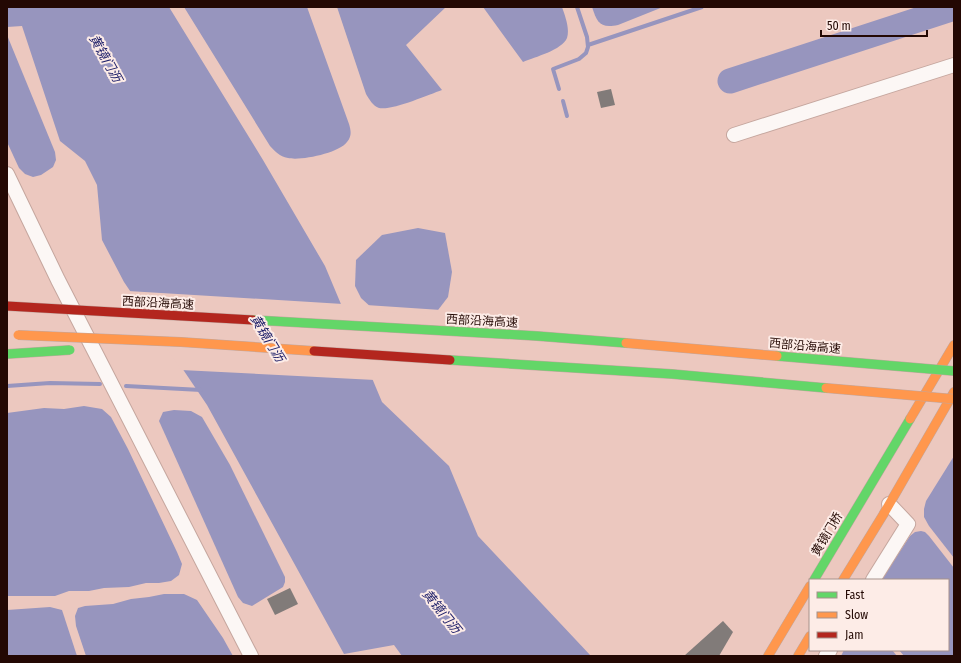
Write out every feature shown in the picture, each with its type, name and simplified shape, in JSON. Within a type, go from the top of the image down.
[{"type":"main road","name":"西部沿海高速","points":[[7,306],[537,336],[954,370]]},
{"type":"main road","points":[[18,335],[181,342],[672,374],[954,399]]},
{"type":"main road","points":[[7,354],[181,342]]},
{"type":"main road","name":"黄镜门桥","points":[[815,579],[954,345]]},
{"type":"main road","points":[[845,579],[954,392]]},
{"type":"main road","points":[[768,656],[809,588]]},
{"type":"main road","points":[[798,656],[809,638]]},
{"type":"street","points":[[734,135],[954,65]]},
{"type":"street","points":[[7,174],[58,280],[251,656]]},
{"type":"street","points":[[874,579],[908,524],[886,510]]},
{"type":"water","name":"黄镜门沥","points":[[7,7],[169,7],[263,160],[325,266],[382,402],[449,466],[478,536],[591,656],[402,656],[394,645],[344,654],[207,405],[124,282],[102,240],[97,185],[85,161],[60,141],[22,26],[7,27]]},
{"type":"water","points":[[184,7],[307,7],[349,124],[351,133],[347,142],[336,150],[310,157],[294,159],[278,154],[270,146]]},
{"type":"water","points":[[337,7],[446,7],[406,45],[442,90],[392,107],[379,108],[375,106],[366,94]]},
{"type":"water","points":[[483,7],[562,7],[568,26],[567,38],[554,50],[523,62]]},
{"type":"water","points":[[592,7],[663,7],[618,25],[607,26],[600,23]]},
{"type":"water","points":[[7,35],[55,152],[56,160],[53,167],[41,175],[33,177],[25,174],[19,168],[7,142]]},
{"type":"water","points":[[418,228],[445,233],[452,272],[448,297],[435,314],[373,309],[361,298],[355,286],[356,260],[382,235]]},
{"type":"water","points":[[84,406],[102,409],[111,417],[128,449],[177,552],[182,564],[179,575],[171,581],[146,583],[129,587],[104,588],[89,591],[69,591],[55,596],[7,596],[7,413],[44,408],[64,409]]},
{"type":"water","points":[[174,410],[191,411],[202,417],[230,465],[285,577],[283,587],[252,606],[243,603],[238,597],[159,421],[163,412]]},
{"type":"water","points":[[954,456],[954,558],[929,526],[924,517],[924,509],[926,501]]},
{"type":"water","points":[[915,532],[925,532],[954,568],[954,656],[904,656],[900,651],[949,651],[949,579],[882,579],[910,536]]},
{"type":"water","points":[[164,594],[184,594],[197,600],[223,638],[233,656],[86,656],[76,626],[75,616],[78,608],[113,604],[131,599]]},
{"type":"water","points":[[50,607],[62,610],[77,656],[7,656],[7,610]]},
{"type":"water","points":[[844,651],[893,651],[897,656],[841,656]]},
{"type":"pier","points":[[128,291],[343,304],[375,380],[181,370]]},
{"type":"pier","points":[[366,305],[441,310],[435,316],[373,311]]},
{"type":"building","points":[[611,89],[615,105],[601,108],[597,92]]},
{"type":"building","points":[[290,588],[298,604],[275,615],[267,599]]},
{"type":"building","points":[[723,621],[733,632],[719,656],[684,656]]},
{"type":"waterway","points":[[559,89],[553,69],[579,59],[586,53],[588,47],[587,37],[577,7]]},
{"type":"waterway","points":[[588,45],[702,7]]},
{"type":"waterway","points":[[730,81],[954,8]]},
{"type":"waterway","points":[[563,101],[567,116]]},
{"type":"waterway","points":[[7,386],[50,383],[100,384]]},
{"type":"waterway","points":[[126,386],[201,390]]},
{"type":"traffic: fast","points":[[253,320],[537,336],[626,343]]},
{"type":"traffic: fast","points":[[7,354],[70,350]]},
{"type":"traffic: fast","points":[[777,356],[954,371]]},
{"type":"traffic: fast","points":[[450,360],[672,374],[826,388]]},
{"type":"traffic: fast","points":[[815,579],[910,419]]},
{"type":"traffic: slow","points":[[18,335],[181,342],[314,351]]},
{"type":"traffic: slow","points":[[626,343],[777,356]]},
{"type":"traffic: slow","points":[[910,419],[954,345]]},
{"type":"traffic: slow","points":[[826,388],[954,399]]},
{"type":"traffic: slow","points":[[844,579],[883,515],[954,392]]},
{"type":"traffic: slow","points":[[768,656],[809,588]]},
{"type":"traffic: slow","points":[[798,656],[809,638]]},
{"type":"traffic: jam","points":[[7,306],[253,320]]},
{"type":"traffic: jam","points":[[314,351],[450,360]]}]
